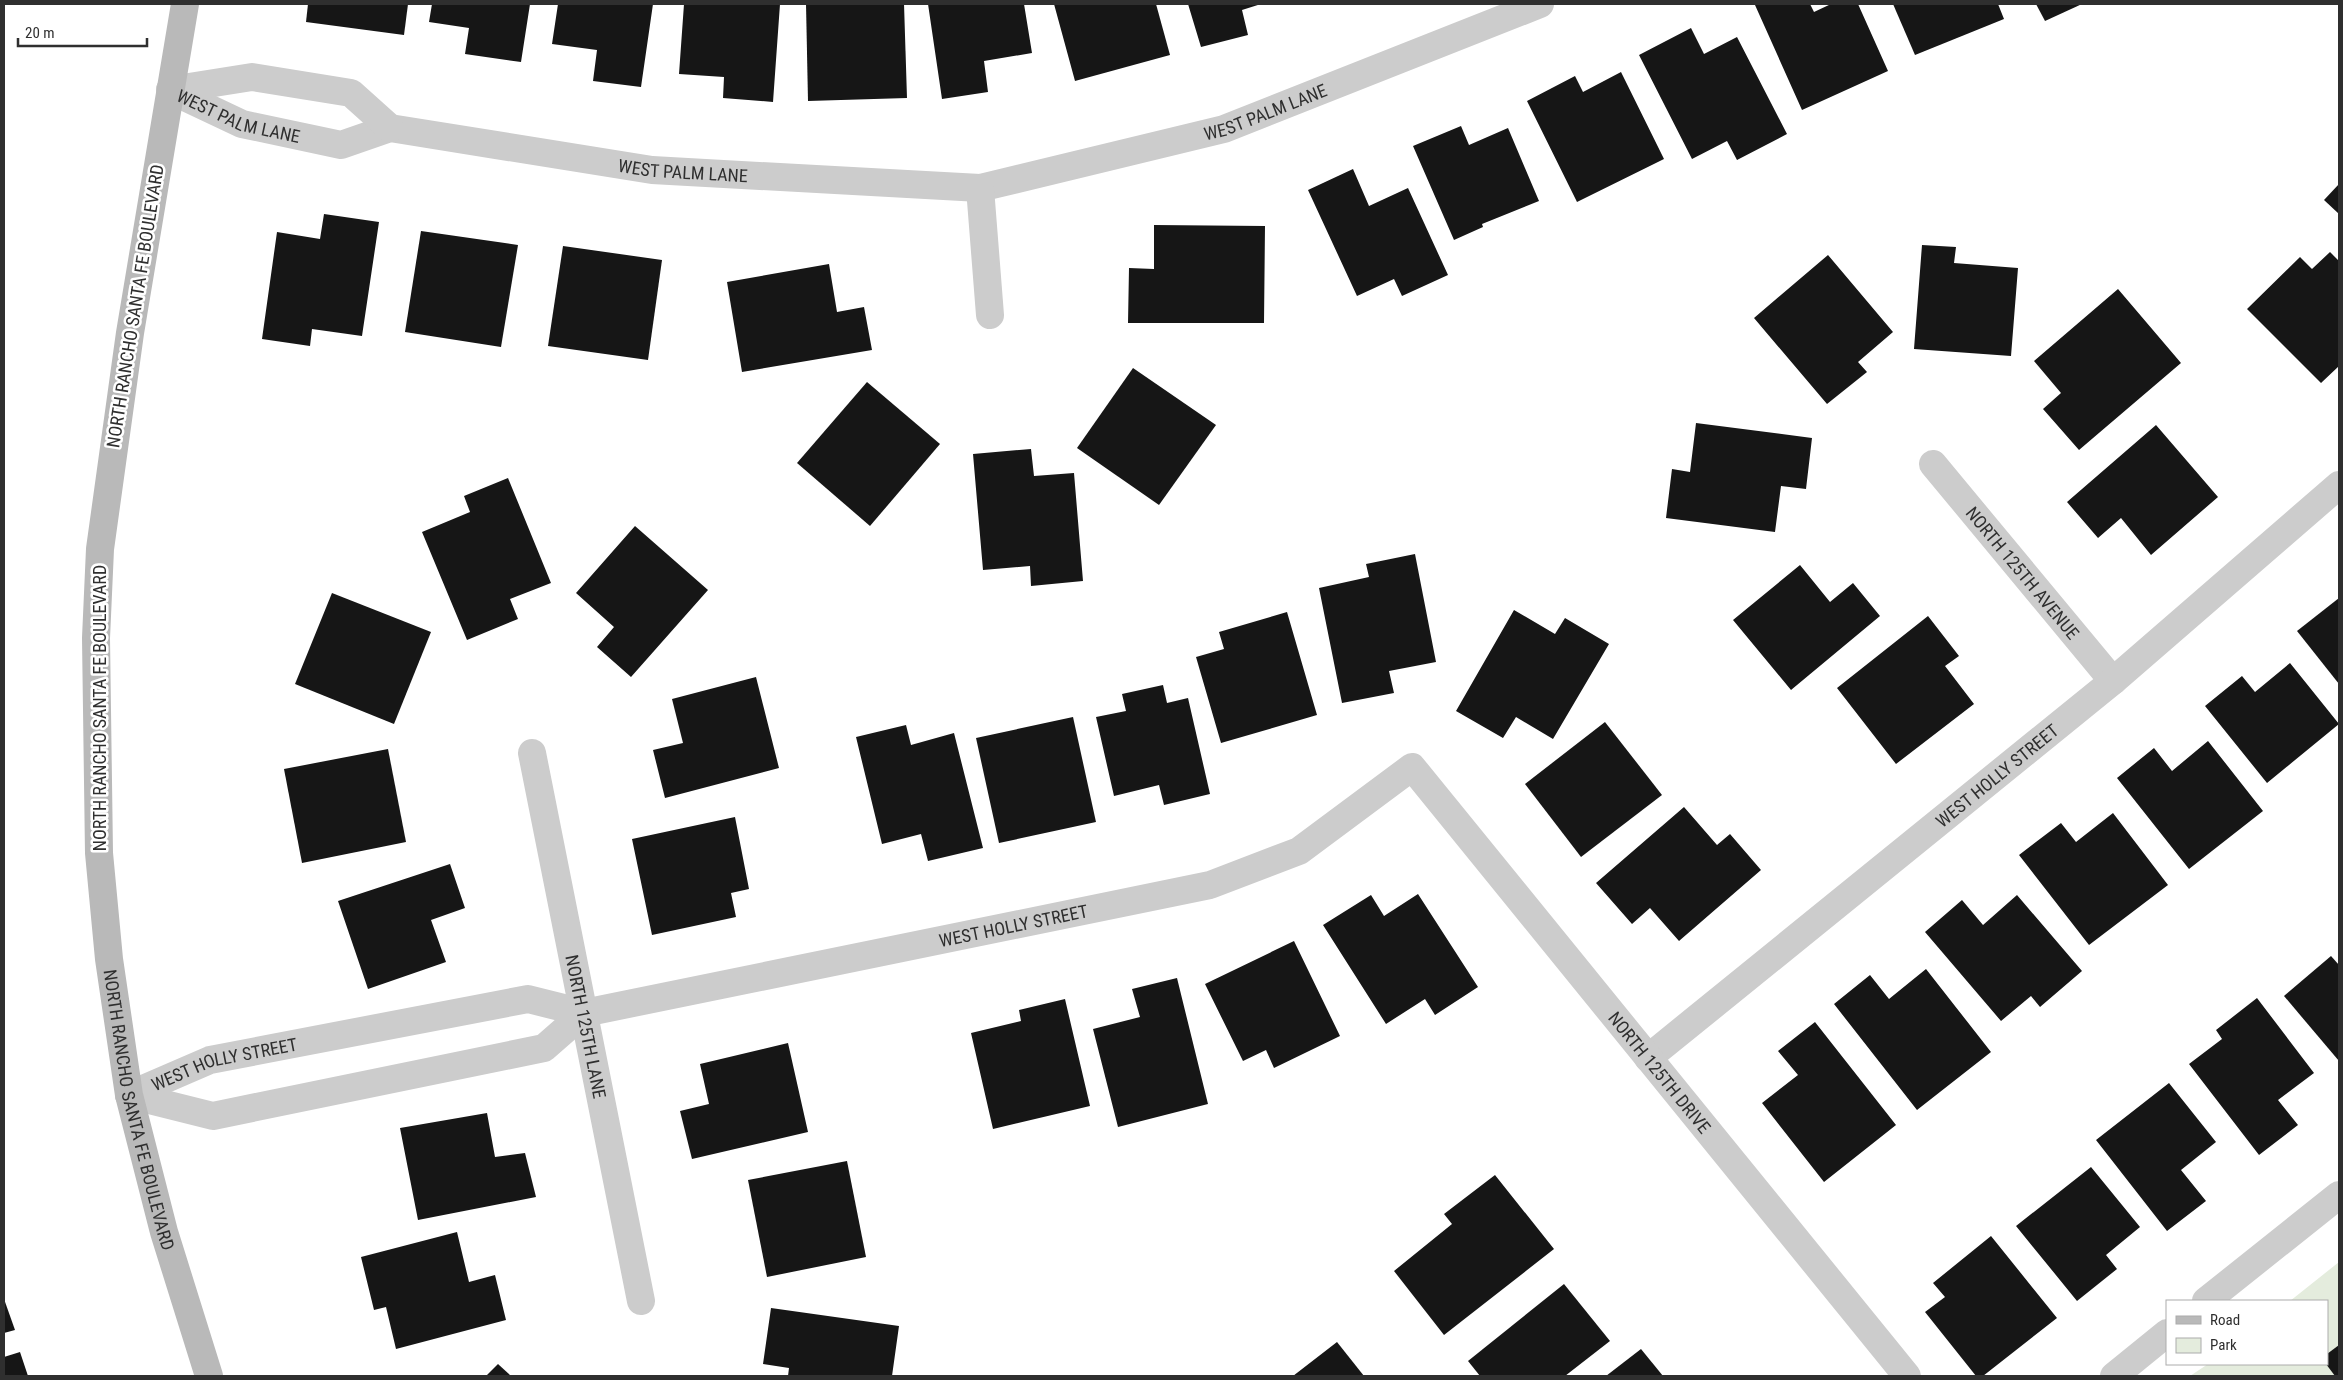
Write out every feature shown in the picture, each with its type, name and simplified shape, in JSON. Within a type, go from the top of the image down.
[{"type":"street","name":"NORTH RANCHO SANTA FE BOULEVARD","points":[[185,4],[106,490],[100,549],[97,618],[99,853],[109,959],[129,1096],[164,1232],[209,1376]]},
{"type":"street","name":"WEST PALM LANE","points":[[170,90],[242,124],[341,145],[390,128],[652,170],[980,188],[1224,129],[1540,4]]},
{"type":"street","name":"WEST PALM LANE","points":[[170,90],[252,77],[351,93],[390,128]]},
{"type":"street","points":[[980,188],[990,315]]},
{"type":"street","name":"NORTH 125TH AVENUE","points":[[1933,464],[2113,681]]},
{"type":"street","name":"WEST HOLLY STREET","points":[[1648,1058],[2113,681],[2339,484]]},
{"type":"street","name":"NORTH 125TH LANE","points":[[532,753],[642,1301]]},
{"type":"street","name":"WEST HOLLY STREET","points":[[129,1096],[210,1060],[528,999],[584,1013],[1210,885],[1299,851],[1412,767]]},
{"type":"street","name":"NORTH 125TH DRIVE","points":[[1412,767],[1907,1376]]},
{"type":"street","name":"WEST HOLLY STREET","points":[[129,1096],[213,1116],[544,1048],[584,1013]]},
{"type":"street","points":[[2207,1300],[2339,1195]]},
{"type":"street","points":[[2114,1376],[2166,1334]]},
{"type":"green space","points":[[2339,1262],[2339,1376],[2190,1376],[2206,1365],[2328,1365],[2328,1300],[2291,1300]]},
{"type":"building","points":[[308,4],[408,4],[404,35],[306,22]]},
{"type":"building","points":[[432,4],[530,4],[521,62],[465,54],[469,28],[429,22]]},
{"type":"building","points":[[558,4],[653,4],[641,87],[593,81],[597,50],[552,44]]},
{"type":"building","points":[[684,4],[780,4],[773,102],[723,98],[724,77],[679,74]]},
{"type":"building","points":[[806,4],[904,4],[907,98],[808,101]]},
{"type":"building","points":[[928,4],[1024,4],[1032,53],[984,61],[988,92],[942,99]]},
{"type":"building","points":[[1054,4],[1156,4],[1170,55],[1075,81]]},
{"type":"building","points":[[1188,4],[1261,4],[1242,10],[1248,35],[1201,47]]},
{"type":"building","points":[[1810,4],[1814,12],[1831,4],[1858,4],[1888,71],[1802,110],[1755,5]]},
{"type":"building","points":[[1893,4],[1998,4],[2004,19],[1915,55]]},
{"type":"building","points":[[2036,4],[2082,4],[2045,21]]},
{"type":"building","points":[[1691,28],[1704,54],[1737,37],[1787,134],[1737,160],[1727,141],[1692,159],[1639,55]]},
{"type":"building","points":[[1621,72],[1664,159],[1577,202],[1527,101],[1575,76],[1583,92]]},
{"type":"building","points":[[1461,126],[1469,145],[1508,128],[1539,201],[1482,224],[1483,227],[1454,240],[1413,146]]},
{"type":"building","points":[[1353,169],[1369,206],[1408,188],[1448,275],[1402,296],[1394,279],[1357,296],[1308,190]]},
{"type":"building","points":[[2339,184],[2339,214],[2324,200]]},
{"type":"building","points":[[324,214],[379,222],[362,336],[312,329],[310,346],[262,339],[277,232],[320,239]]},
{"type":"building","points":[[1154,225],[1265,226],[1264,323],[1128,323],[1129,268],[1154,269]]},
{"type":"building","points":[[421,231],[518,245],[501,347],[405,332]]},
{"type":"building","points":[[1922,245],[1956,247],[1954,263],[2018,268],[2011,356],[1914,349]]},
{"type":"building","points":[[563,246],[662,260],[648,360],[548,346]]},
{"type":"building","points":[[2330,252],[2339,261],[2339,366],[2321,383],[2247,309],[2300,257],[2312,269]]},
{"type":"building","points":[[1828,255],[1893,332],[1858,362],[1867,372],[1827,404],[1754,318]]},
{"type":"building","points":[[829,264],[837,312],[864,307],[872,350],[742,372],[727,282]]},
{"type":"building","points":[[2118,289],[2181,363],[2079,450],[2043,409],[2061,393],[2034,361]]},
{"type":"building","points":[[1133,368],[1216,425],[1159,505],[1077,448]]},
{"type":"building","points":[[867,382],[940,444],[870,526],[797,463]]},
{"type":"building","points":[[1696,423],[1812,438],[1806,489],[1781,486],[1775,532],[1666,518],[1672,469],[1690,472]]},
{"type":"building","points":[[2156,425],[2218,497],[2151,555],[2121,518],[2098,538],[2067,502]]},
{"type":"building","points":[[1031,449],[1034,476],[1074,473],[1083,581],[1031,586],[1030,566],[983,570],[973,454]]},
{"type":"building","points":[[508,478],[551,583],[510,599],[518,619],[467,640],[422,532],[470,512],[464,496]]},
{"type":"building","points":[[635,526],[708,590],[631,677],[597,647],[614,627],[576,593]]},
{"type":"building","points":[[1415,554],[1436,662],[1389,671],[1394,693],[1342,703],[1319,588],[1369,577],[1366,564]]},
{"type":"building","points":[[1800,565],[1830,602],[1853,583],[1880,616],[1791,690],[1733,620]]},
{"type":"building","points":[[332,593],[431,632],[394,724],[295,684]]},
{"type":"building","points":[[2339,598],[2339,684],[2297,631]]},
{"type":"building","points":[[1514,610],[1555,634],[1565,618],[1609,644],[1553,739],[1516,717],[1503,738],[1456,711]]},
{"type":"building","points":[[1287,612],[1317,715],[1221,743],[1196,657],[1224,649],[1219,632]]},
{"type":"building","points":[[1928,616],[1959,656],[1945,666],[1974,704],[1896,764],[1837,688]]},
{"type":"building","points":[[2290,663],[2339,724],[2267,783],[2205,706],[2242,676],[2255,692]]},
{"type":"building","points":[[756,677],[779,768],[665,798],[653,750],[683,743],[672,699]]},
{"type":"building","points":[[1163,685],[1167,703],[1188,698],[1210,794],[1164,805],[1159,785],[1114,796],[1096,717],[1126,711],[1122,694]]},
{"type":"building","points":[[1073,717],[1096,822],[999,843],[976,738]]},
{"type":"building","points":[[1605,722],[1662,795],[1581,857],[1525,784]]},
{"type":"building","points":[[906,725],[911,745],[954,733],[983,848],[928,861],[921,834],[882,844],[856,737]]},
{"type":"building","points":[[2208,741],[2263,811],[2189,869],[2117,778],[2154,748],[2172,771]]},
{"type":"building","points":[[388,749],[406,842],[302,863],[284,769]]},
{"type":"building","points":[[1684,807],[1717,845],[1730,834],[1761,870],[1679,941],[1650,908],[1632,924],[1596,883]]},
{"type":"building","points":[[2113,813],[2168,885],[2089,945],[2019,855],[2061,823],[2076,842]]},
{"type":"building","points":[[735,817],[749,889],[731,893],[736,917],[652,935],[632,839]]},
{"type":"building","points":[[450,864],[465,908],[431,920],[446,962],[368,989],[338,901]]},
{"type":"building","points":[[1418,894],[1478,987],[1435,1015],[1425,999],[1386,1024],[1323,925],[1371,895],[1384,916]]},
{"type":"building","points":[[2017,895],[2082,971],[2040,1007],[2031,996],[2001,1021],[1925,932],[1962,900],[1983,925]]},
{"type":"building","points":[[1294,941],[1340,1036],[1274,1068],[1266,1050],[1243,1061],[1205,984]]},
{"type":"building","points":[[2331,956],[2339,965],[2339,1061],[2284,996]]},
{"type":"building","points":[[1926,969],[1991,1052],[1917,1110],[1834,1004],[1870,975],[1889,999]]},
{"type":"building","points":[[1177,978],[1208,1104],[1118,1127],[1093,1029],[1140,1017],[1132,989]]},
{"type":"building","points":[[2257,998],[2314,1073],[2278,1100],[2298,1125],[2259,1155],[2189,1064],[2222,1039],[2216,1030]]},
{"type":"building","points":[[1065,999],[1090,1106],[993,1129],[971,1033],[1021,1021],[1019,1010]]},
{"type":"building","points":[[1815,1022],[1896,1125],[1824,1182],[1762,1103],[1798,1075],[1778,1051]]},
{"type":"building","points":[[788,1043],[808,1132],[692,1159],[680,1111],[709,1104],[700,1064]]},
{"type":"building","points":[[2169,1083],[2216,1142],[2181,1170],[2206,1201],[2167,1231],[2096,1140]]},
{"type":"building","points":[[487,1113],[495,1157],[525,1153],[536,1197],[418,1220],[400,1128]]},
{"type":"building","points":[[847,1161],[866,1257],[767,1277],[748,1180]]},
{"type":"building","points":[[2091,1167],[2140,1227],[2106,1255],[2117,1269],[2077,1301],[2016,1226]]},
{"type":"building","points":[[1495,1175],[1554,1249],[1444,1335],[1394,1271],[1452,1224],[1444,1214]]},
{"type":"building","points":[[457,1232],[469,1282],[495,1275],[506,1320],[396,1349],[386,1307],[374,1310],[361,1257]]},
{"type":"building","points":[[1991,1236],[2057,1318],[1983,1376],[1976,1376],[1925,1312],[1945,1297],[1933,1283]]},
{"type":"building","points":[[1564,1284],[1610,1341],[1565,1376],[1480,1376],[1468,1361]]},
{"type":"building","points":[[4,1299],[15,1330],[4,1333]]},
{"type":"building","points":[[771,1308],[899,1326],[892,1376],[788,1376],[789,1368],[763,1364]]},
{"type":"building","points":[[1337,1342],[1364,1376],[1293,1376]]},
{"type":"building","points":[[2339,1345],[2339,1376],[2335,1376],[2327,1365],[2328,1353]]},
{"type":"building","points":[[1641,1349],[1663,1376],[1606,1376]]},
{"type":"building","points":[[20,1352],[28,1376],[4,1376],[4,1357]]},
{"type":"building","points":[[498,1364],[511,1376],[486,1376]]}]
